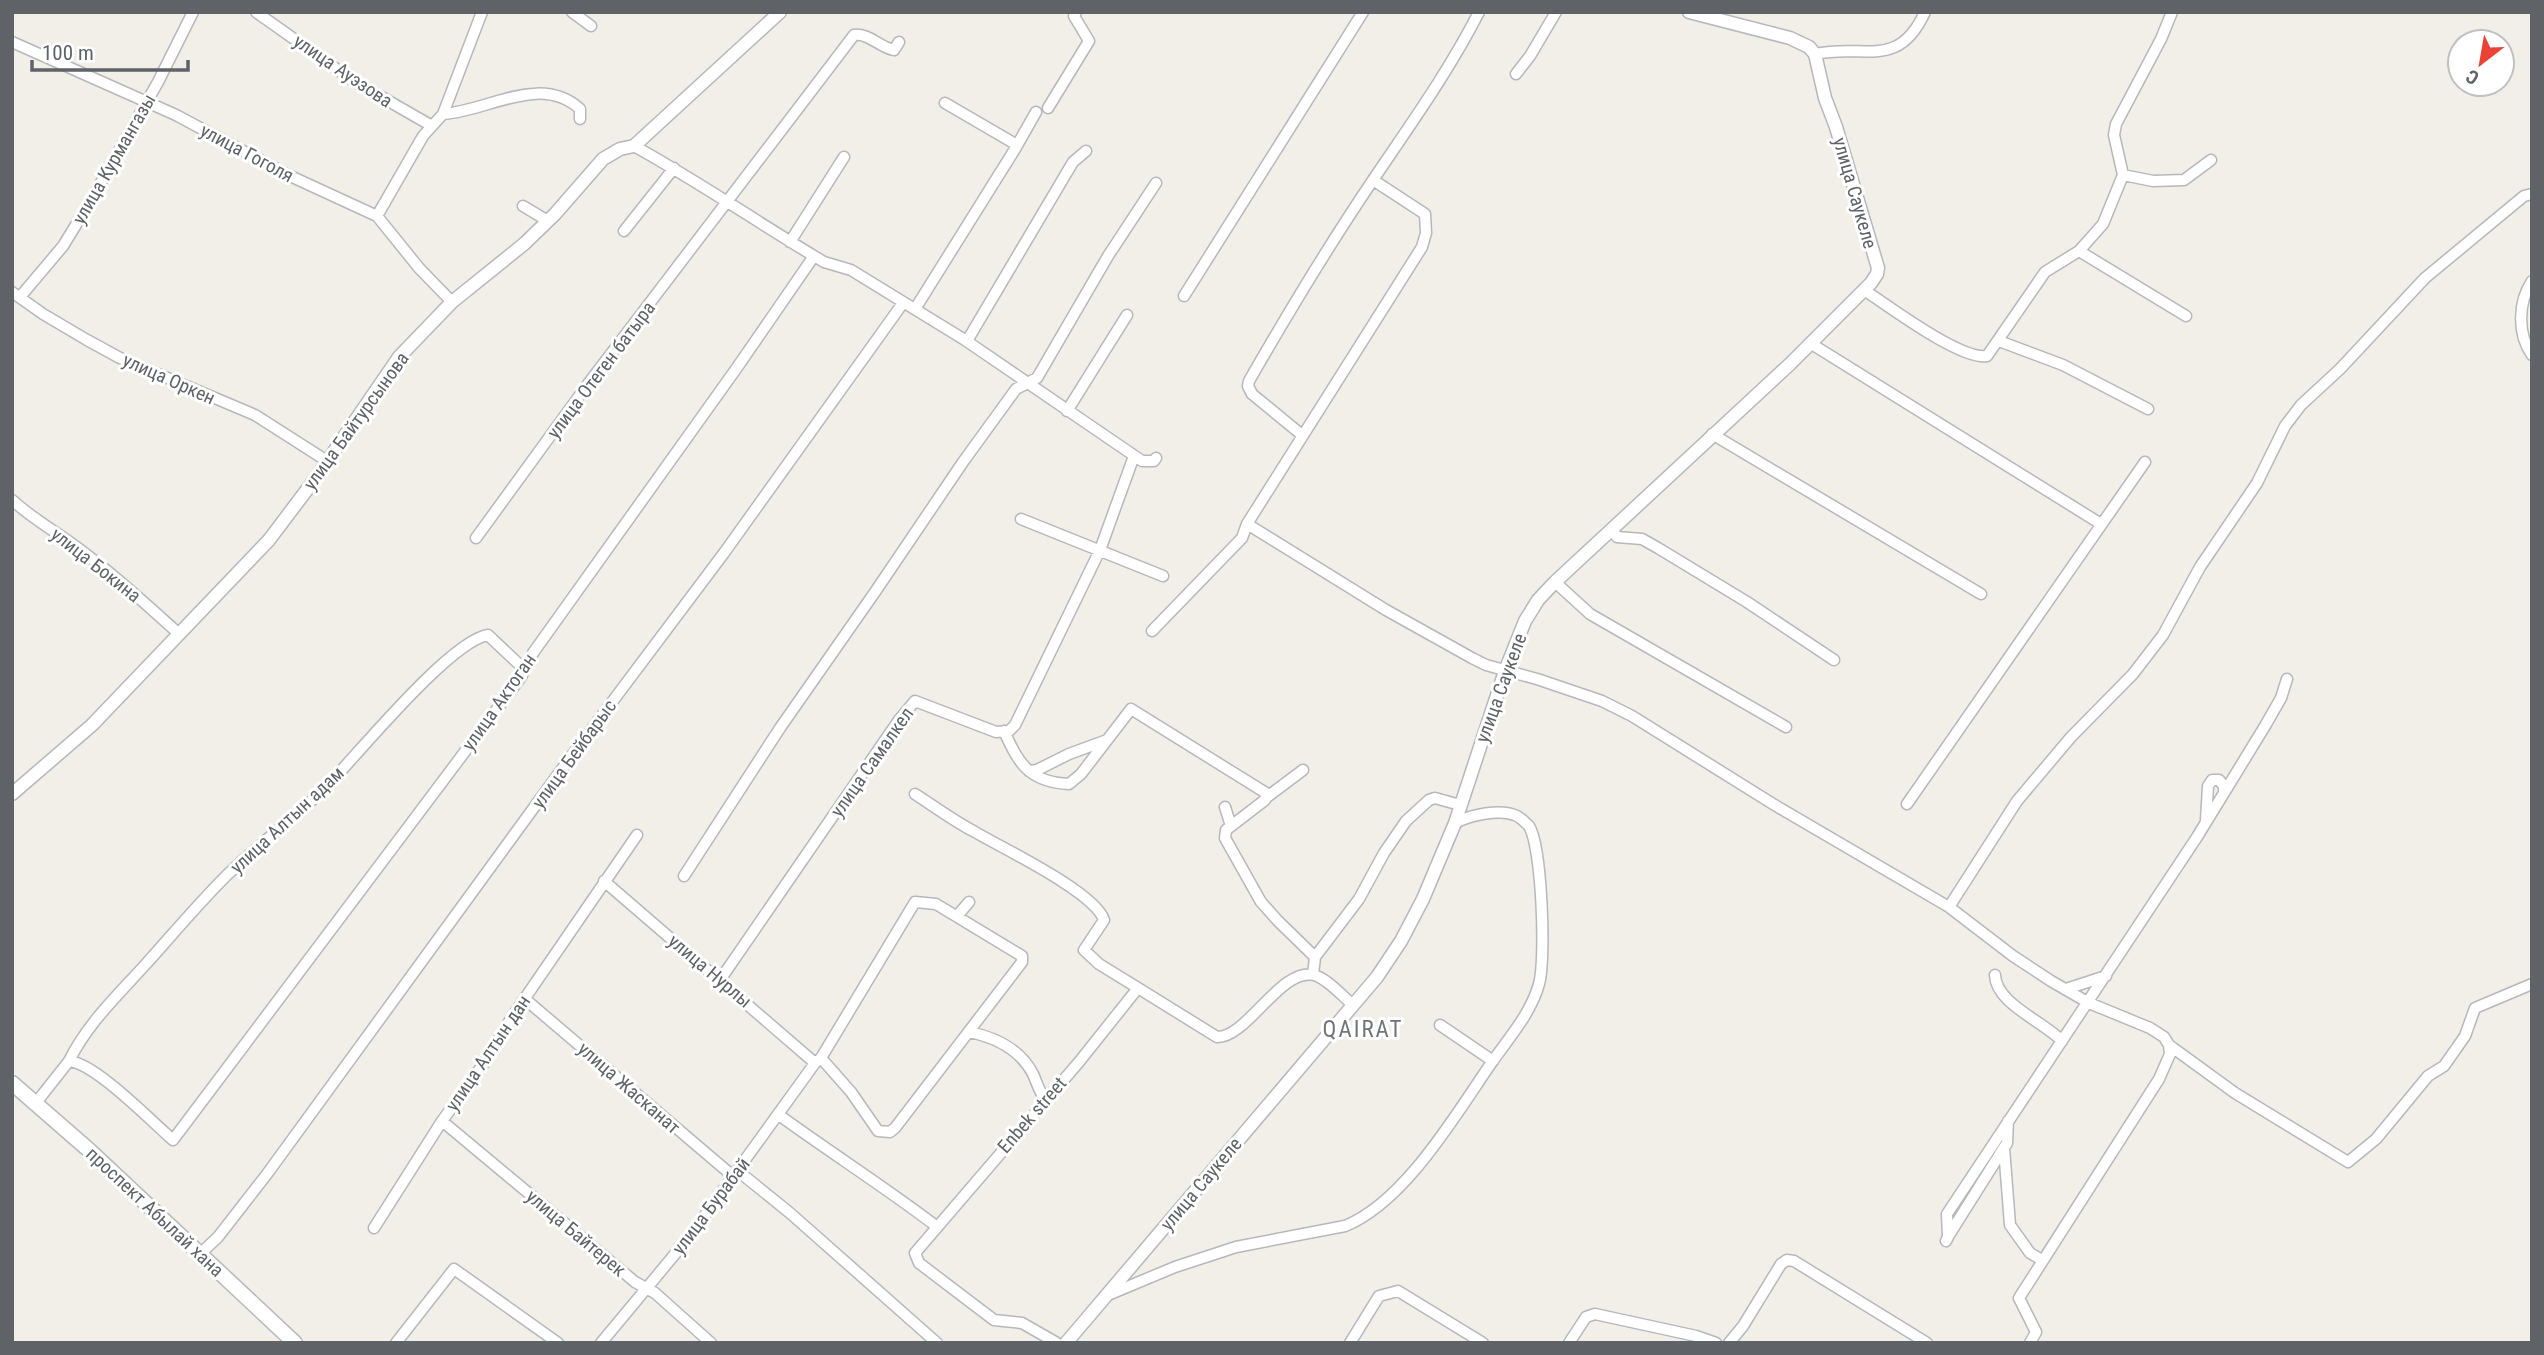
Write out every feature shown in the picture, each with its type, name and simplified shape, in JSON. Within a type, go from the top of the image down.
[{"type":"main road","name":"проспект Абылай хана","points":[[12,1083],[90,1151],[295,1343]]},
{"type":"street","name":"улица Курмангазы","points":[[15,294],[63,246],[146,102],[193,12]]},
{"type":"street","name":"улица Ауэзова","points":[[256,12],[352,80],[432,126]]},
{"type":"street","points":[[377,216],[423,136],[443,114],[482,12]]},
{"type":"street","points":[[572,12],[591,26]]},
{"type":"street","name":"улица Байтурсынова","points":[[14,792],[92,725],[269,540],[399,357],[452,302],[524,244],[603,159],[620,149],[634,146],[780,12]]},
{"type":"street","points":[[1184,296],[1363,12]]},
{"type":"street","points":[[1302,435],[1252,394],[1248,386],[1285,318],[1415,118],[1479,12]]},
{"type":"street","points":[[1516,74],[1556,12]]},
{"type":"street","points":[[1689,12],[1790,38],[1809,47],[1815,54],[1829,51],[1892,50],[1911,36],[1926,12]]},
{"type":"street","points":[[1864,290],[1929,333],[1978,357],[1987,356],[2045,272],[2079,251],[2103,224],[2123,175],[2114,135],[2116,124],[2161,39],[2172,12]]},
{"type":"street","points":[[1048,108],[1089,41],[1073,13]]},
{"type":"street","name":"улица Отеген батыра","points":[[476,538],[588,384],[855,35],[862,34],[894,50],[900,42]]},
{"type":"street","name":"улица Гоголя","points":[[12,42],[209,132],[288,176],[377,216],[419,268],[452,302]]},
{"type":"street","name":"улица Саукеле","points":[[1066,1343],[1377,977],[1401,941],[1423,899],[1455,822],[1505,671],[1525,621],[1555,582],[1810,343],[1877,274],[1878,268],[1825,98],[1815,54]]},
{"type":"street","points":[[443,114],[458,113],[537,92],[556,94],[572,102],[580,109],[580,119]]},
{"type":"street","points":[[945,103],[1017,145]]},
{"type":"street","points":[[915,309],[1036,112]]},
{"type":"street","points":[[634,146],[824,262],[851,270],[967,341],[1135,456],[1148,462],[1156,458]]},
{"type":"street","points":[[967,341],[1073,162],[1086,151]]},
{"type":"street","points":[[790,242],[844,158]]},
{"type":"street","points":[[2123,175],[2153,181],[2184,180],[2211,160]]},
{"type":"street","points":[[624,231],[674,168]]},
{"type":"street","points":[[1152,631],[1242,538],[1247,524],[1302,435],[1422,247],[1426,233],[1425,214],[1373,180]]},
{"type":"street","points":[[684,876],[788,717],[1008,398],[1016,389],[1037,377],[1108,256],[1156,183]]},
{"type":"street","points":[[1949,907],[2017,801],[2071,737],[2133,674],[2163,635],[2200,567],[2258,482],[2286,426],[2301,405],[2340,369],[2425,278],[2524,196],[2532,194]]},
{"type":"street","points":[[523,206],[548,221]]},
{"type":"street","points":[[2079,251],[2186,316]]},
{"type":"street","name":"улица Актоган","points":[[69,1061],[75,1061],[94,1072],[173,1140],[521,677],[524,669],[814,256]]},
{"type":"street","points":[[2532,281],[2521,306],[2525,346],[2532,355]]},
{"type":"street","name":"улица Оркен","points":[[15,294],[43,314],[120,358],[255,415],[327,461]]},
{"type":"street","name":"улица Бейбарыс","points":[[200,1254],[218,1237],[243,1205],[570,758],[724,553],[903,303]]},
{"type":"street","points":[[1067,411],[1127,315]]},
{"type":"street","points":[[1999,341],[2063,365],[2148,409]]},
{"type":"street","points":[[1810,343],[2101,524]]},
{"type":"street","points":[[1712,435],[1980,594]]},
{"type":"street","points":[[1135,456],[1100,550],[1015,725],[1009,731],[1004,731],[1023,768],[1054,783],[1069,784],[1081,774],[1131,709],[1266,793],[1267,797]]},
{"type":"street","points":[[1907,804],[2145,462]]},
{"type":"street","name":"улица Бокина","points":[[12,500],[28,515],[58,533],[114,576],[178,633]]},
{"type":"street","points":[[1021,519],[1163,576]]},
{"type":"street","points":[[1247,524],[1386,610],[1472,658],[1602,701],[1632,716],[1795,817],[1949,907],[2013,956],[2089,1003],[2150,1028],[2235,1093],[2348,1162],[2376,1139],[2428,1076],[2444,1066],[2465,1036],[2475,1008],[2532,984]]},
{"type":"street","points":[[1612,530],[1617,537],[1642,539],[1658,548],[1748,602],[1834,660]]},
{"type":"street","points":[[1555,582],[1590,614],[1786,727]]},
{"type":"street","name":"улица Алтын адам","points":[[69,1061],[93,1022],[117,993],[204,900],[240,863],[325,788],[444,662],[480,636],[488,635],[524,669]]},
{"type":"street","points":[[2008,1120],[2009,1135],[2004,1148],[1947,1239],[1947,1214],[2008,1120],[2089,1003],[2206,823],[2281,698],[2287,679]]},
{"type":"street","name":"улица Самалкел","points":[[720,980],[899,720],[915,701],[988,729],[1004,731]]},
{"type":"street","points":[[1028,771],[1037,770],[1069,754],[1107,740]]},
{"type":"street","points":[[1303,770],[1225,833],[1261,902],[1315,957]]},
{"type":"street","points":[[2206,823],[2208,786],[2212,780],[2219,780],[2224,786],[2224,793]]},
{"type":"street","points":[[915,794],[965,827],[993,840],[1068,885],[1093,905],[1104,916],[1104,920],[1084,950],[1099,964],[1217,1037],[1231,1035],[1278,990],[1298,978],[1313,975],[1353,1005]]},
{"type":"street","points":[[1313,975],[1315,957],[1359,899],[1384,853],[1406,821],[1429,800],[1435,798],[1460,805]]},
{"type":"street","points":[[1225,807],[1231,826]]},
{"type":"street","points":[[1108,1295],[1175,1267],[1236,1247],[1345,1226],[1359,1220],[1409,1175],[1441,1136],[1526,1013],[1539,984],[1542,932],[1540,879],[1529,827],[1519,816],[1507,813],[1469,817],[1455,822]]},
{"type":"street","name":"улица Алтын дан","points":[[374,1228],[442,1121],[485,1062],[637,835]]},
{"type":"street","name":"улица Нурлы","points":[[604,881],[818,1061],[851,1092],[878,1131],[890,1132],[969,1032]]},
{"type":"street","name":"улица Бурабай","points":[[601,1343],[648,1288],[736,1174],[818,1061],[915,902],[936,904],[957,916]]},
{"type":"street","points":[[969,902],[957,916],[1018,952],[1023,959],[969,1032],[985,1035],[1017,1052],[1031,1070],[1045,1099]]},
{"type":"street","points":[[1995,975],[1999,992],[2006,999],[2062,1041]]},
{"type":"street","points":[[2066,989],[2106,976]]},
{"type":"street","name":"Enbek street","points":[[1057,1343],[1021,1323],[993,1320],[919,1263],[915,1252],[1079,1062],[1138,988]]},
{"type":"street","name":"улица Жасканат","points":[[525,999],[736,1174],[790,1213],[937,1343]]},
{"type":"street","points":[[1440,1025],[1493,1061]]},
{"type":"street","points":[[2030,1343],[2036,1332],[2019,1298],[2159,1079],[2170,1054],[2169,1045]]},
{"type":"street","points":[[35,1104],[69,1061]]},
{"type":"street","points":[[779,1115],[936,1226]]},
{"type":"street","name":"улица Байтерек","points":[[442,1121],[635,1282],[648,1288],[711,1343]]},
{"type":"street","points":[[2004,1148],[2010,1226],[2030,1253],[2042,1260]]},
{"type":"street","points":[[1729,1343],[1762,1297],[1781,1264],[1787,1260],[1794,1261],[1927,1343]]},
{"type":"street","points":[[396,1343],[454,1269],[558,1343]]},
{"type":"street","points":[[1350,1343],[1379,1296],[1398,1291],[1483,1343]]},
{"type":"street","points":[[1569,1343],[1586,1317],[1595,1314],[1714,1342]]},
{"type":"district","name":"QAIRAT","points":[[1363,1029]]}]
